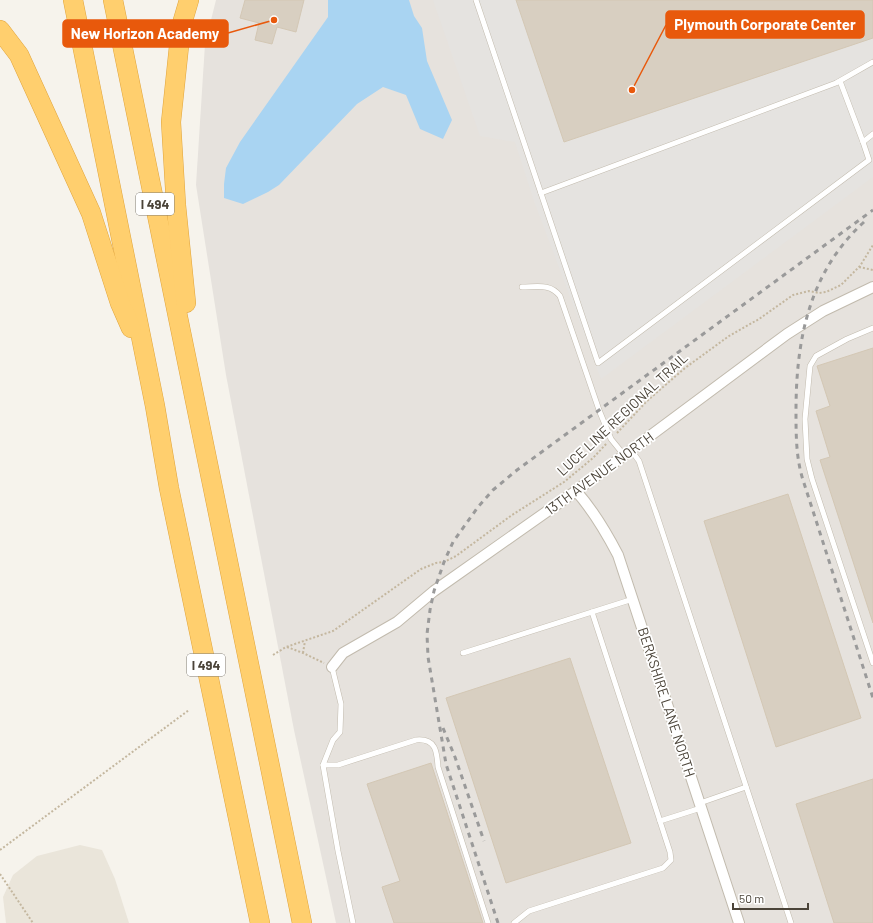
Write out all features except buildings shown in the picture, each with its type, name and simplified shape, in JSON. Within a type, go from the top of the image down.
[{"type":"highway","name":"I 494","points":[[73,0],[147,364],[169,488],[260,923]]},
{"type":"highway","name":"I 494","points":[[113,0],[302,923]]},
{"type":"highway","points":[[189,0],[182,27],[171,122],[176,205],[197,407]]},
{"type":"highway","points":[[0,30],[19,55],[91,213],[120,303],[147,364]]},
{"type":"street","name":"13TH AVENUE NORTH","points":[[332,667],[343,653],[396,622],[434,591],[576,491],[750,361],[805,322],[829,308],[873,287]]},
{"type":"street","name":"BERKSHIRE LANE NORTH","points":[[576,491],[587,503],[618,555],[739,923]]},
{"type":"lane","points":[[476,0],[598,363],[869,160],[840,81]]},
{"type":"lane","points":[[541,193],[840,81],[873,62]]},
{"type":"lane","points":[[862,142],[873,134]]},
{"type":"lane","points":[[522,287],[547,287],[555,290],[560,296],[599,410],[611,439],[639,461],[791,923]]},
{"type":"lane","points":[[873,328],[847,339],[816,356],[810,366],[806,419],[807,459],[812,479],[873,663]]},
{"type":"lane","points":[[463,653],[633,599]]},
{"type":"lane","points":[[514,923],[529,911],[663,868],[671,860],[670,852],[592,612]]},
{"type":"lane","points":[[332,667],[341,704],[340,732],[333,740],[323,766],[338,851],[353,923]]},
{"type":"lane","points":[[323,766],[338,765],[416,740],[422,740],[433,745],[436,750],[438,767],[488,923]]},
{"type":"lane","points":[[660,821],[746,787]]},
{"type":"path","name":"LUCE LINE REGIONAL TRAIL","points":[[273,655],[286,647],[333,631],[421,569],[444,562],[456,556],[512,515],[564,482],[593,458],[647,401],[685,368],[715,345],[759,319],[793,294],[804,291],[822,293],[831,291],[845,282],[859,267],[873,246]]},
{"type":"path","points":[[859,267],[873,270]]},
{"type":"path","points":[[303,653],[305,641]]},
{"type":"path","points":[[286,647],[303,653],[332,667]]},
{"type":"path","points":[[0,850],[189,710]]},
{"type":"path","points":[[0,874],[33,923]]},
{"type":"shaded area","points":[[216,0],[873,0],[873,923],[336,923],[294,730],[226,375],[196,185],[205,44]]},
{"type":"shaded area","points":[[433,0],[873,0],[873,177],[601,379],[534,201],[515,142],[480,136]]},
{"type":"shaded area","points":[[80,845],[102,850],[115,879],[129,923],[6,923],[3,897],[13,875],[37,856]]},
{"type":"water","points":[[328,0],[409,0],[414,16],[422,28],[427,61],[452,120],[443,139],[420,129],[406,95],[383,87],[357,104],[279,185],[243,204],[224,198],[226,168],[240,142],[328,17]]},
{"type":"railway","points":[[498,923],[446,764],[428,657],[427,634],[434,591],[453,542],[478,507],[493,490],[517,470],[873,210]]},
{"type":"railway","points":[[864,222],[845,242],[830,263],[818,285],[809,309],[799,359],[796,429],[798,455],[803,480],[873,698]]},
{"type":"railway","points":[[443,728],[455,757],[484,841]]},
{"type":"place","name":"New Horizon Academy","points":[[274,20]]},
{"type":"place","name":"Plymouth Corporate Center","points":[[632,90]]}]
